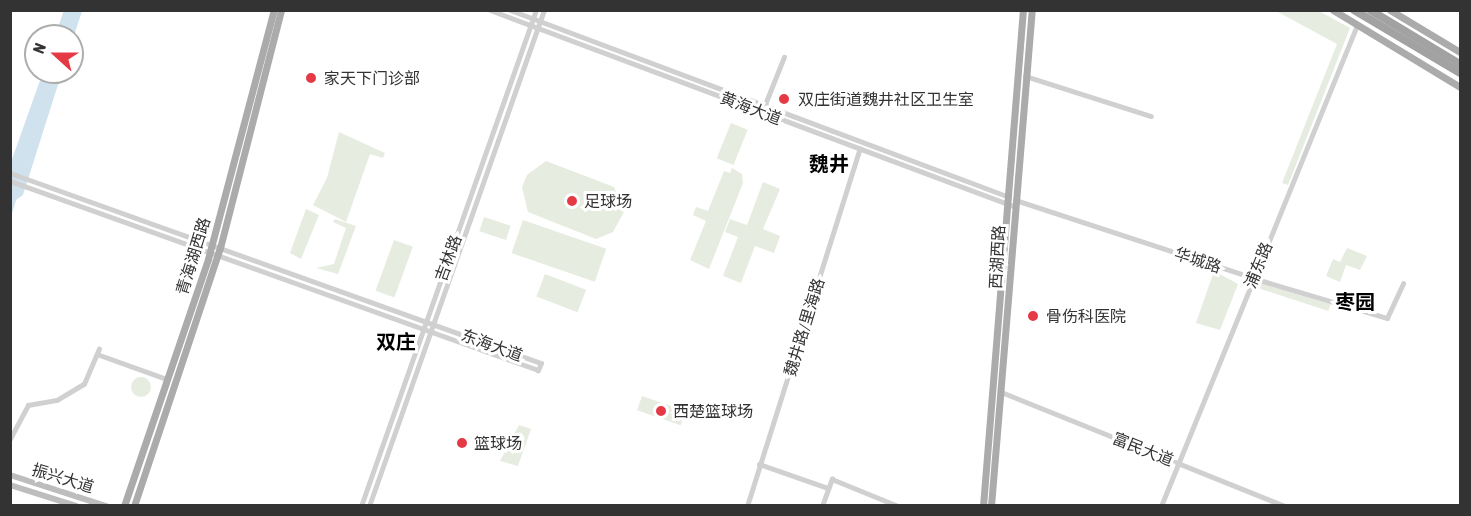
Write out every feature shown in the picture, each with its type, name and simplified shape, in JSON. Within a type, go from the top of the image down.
[{"type":"highway","points":[[1354,10],[1461,73]]},
{"type":"highway","points":[[1371,10],[1461,64]]},
{"type":"highway","points":[[1406,41],[1461,79]]},
{"type":"main road","name":"青海湖西路","points":[[124,506],[212,245],[274,10]]},
{"type":"main road","name":"青海湖西路","points":[[134,506],[220,248],[281,10]]},
{"type":"main road","name":"西湖西路","points":[[991,506],[1001,392],[1023,10]]},
{"type":"main road","name":"西湖西路","points":[[983,506],[1011,201],[1032,10]]},
{"type":"main road","points":[[1333,10],[1461,87]]},
{"type":"main road","points":[[1390,10],[1461,52]]},
{"type":"main road","name":"振兴大道","points":[[10,475],[106,506]]},
{"type":"main road","name":"振兴大道","points":[[10,485],[76,506]]},
{"type":"street","name":"黄海大道","points":[[490,10],[860,148],[1011,201]]},
{"type":"street","name":"黄海大道","points":[[510,10],[765,105],[1011,201]]},
{"type":"street","name":"吉林路","points":[[369,506],[534,27],[536,10]]},
{"type":"street","name":"吉林路","points":[[536,20],[543,10]]},
{"type":"street","name":"浦东路","points":[[1161,506],[1357,25]]},
{"type":"street","name":"吉林路","points":[[360,506],[425,320],[534,27]]},
{"type":"street","points":[[762,112],[784,57]]},
{"type":"street","points":[[1025,76],[1151,116]]},
{"type":"street","name":"魏井路/里海路","points":[[747,506],[860,148]]},
{"type":"street","name":"东海大道","points":[[10,173],[541,363],[538,370],[10,181]]},
{"type":"street","name":"华城路","points":[[1011,201],[1383,317],[1389,317],[1403,284]]},
{"type":"street","points":[[10,439],[21,411],[76,390],[88,379],[98,351],[175,383]]},
{"type":"street","name":"富民大道","points":[[1001,392],[1285,506]]},
{"type":"street","points":[[759,464],[828,488]]},
{"type":"street","points":[[822,506],[832,479],[898,506]]},
{"type":"shaded area","points":[[1276,11],[1319,11],[1350,28],[1288,185],[1282,183],[1337,44]]},
{"type":"shaded area","points":[[731,123],[748,130],[733,165],[717,158]]},
{"type":"shaded area","points":[[339,132],[385,153],[383,158],[370,154],[346,222],[313,205],[327,178]]},
{"type":"shaded area","points":[[546,161],[614,187],[624,212],[613,232],[596,239],[528,212],[522,187],[527,175]]},
{"type":"shaded area","points":[[732,168],[742,174],[743,183],[709,269],[690,260],[706,221],[693,215],[696,207],[708,211],[724,171],[730,173]]},
{"type":"shaded area","points":[[763,182],[780,189],[763,229],[780,236],[774,253],[755,246],[741,283],[723,276],[738,237],[725,232],[730,219],[747,225]]},
{"type":"shaded area","points":[[306,209],[319,215],[301,259],[290,253]]},
{"type":"shaded area","points":[[484,217],[511,226],[506,240],[479,231]]},
{"type":"shaded area","points":[[335,219],[356,226],[338,274],[316,268],[334,264],[346,228],[333,222]]},
{"type":"shaded area","points":[[523,220],[606,249],[595,282],[512,253]]},
{"type":"shaded area","points":[[394,240],[413,247],[394,298],[376,291]]},
{"type":"shaded area","points":[[1347,248],[1367,256],[1360,270],[1346,265],[1340,282],[1326,276],[1333,259],[1340,262]]},
{"type":"shaded area","points":[[1214,271],[1238,284],[1220,330],[1196,323]]},
{"type":"shaded area","points":[[545,274],[586,290],[577,312],[536,296]]},
{"type":"shaded area","points":[[1262,282],[1330,304],[1328,311],[1260,289]]},
{"type":"shaded area","points":[[137,377],[145,377],[151,383],[151,391],[145,397],[137,397],[131,391],[131,383]]},
{"type":"shaded area","name":"西楚篮球场","points":[[642,396],[685,411],[681,425],[637,410]]},
{"type":"shaded area","points":[[519,425],[531,429],[518,466],[500,461]]},
{"type":"water","points":[[64,10],[82,11],[78,24],[59,24]]},
{"type":"water","points":[[39,84],[58,84],[23,195],[16,200],[11,217],[11,162]]},
{"type":"place","name":"家天下门诊部","points":[[311,78]]},
{"type":"place","name":"双庄街道魏井社区卫生室","points":[[784,99]]},
{"type":"place","name":"足球场","points":[[572,201]]},
{"type":"place","name":"骨伤科医院","points":[[1033,316]]},
{"type":"place","name":"西楚篮球场","points":[[661,411]]},
{"type":"place","name":"篮球场","points":[[462,443]]},
{"type":"district","name":"魏井","points":[[829,163]]},
{"type":"district","name":"枣园","points":[[1355,301]]},
{"type":"district","name":"双庄","points":[[396,341]]}]
